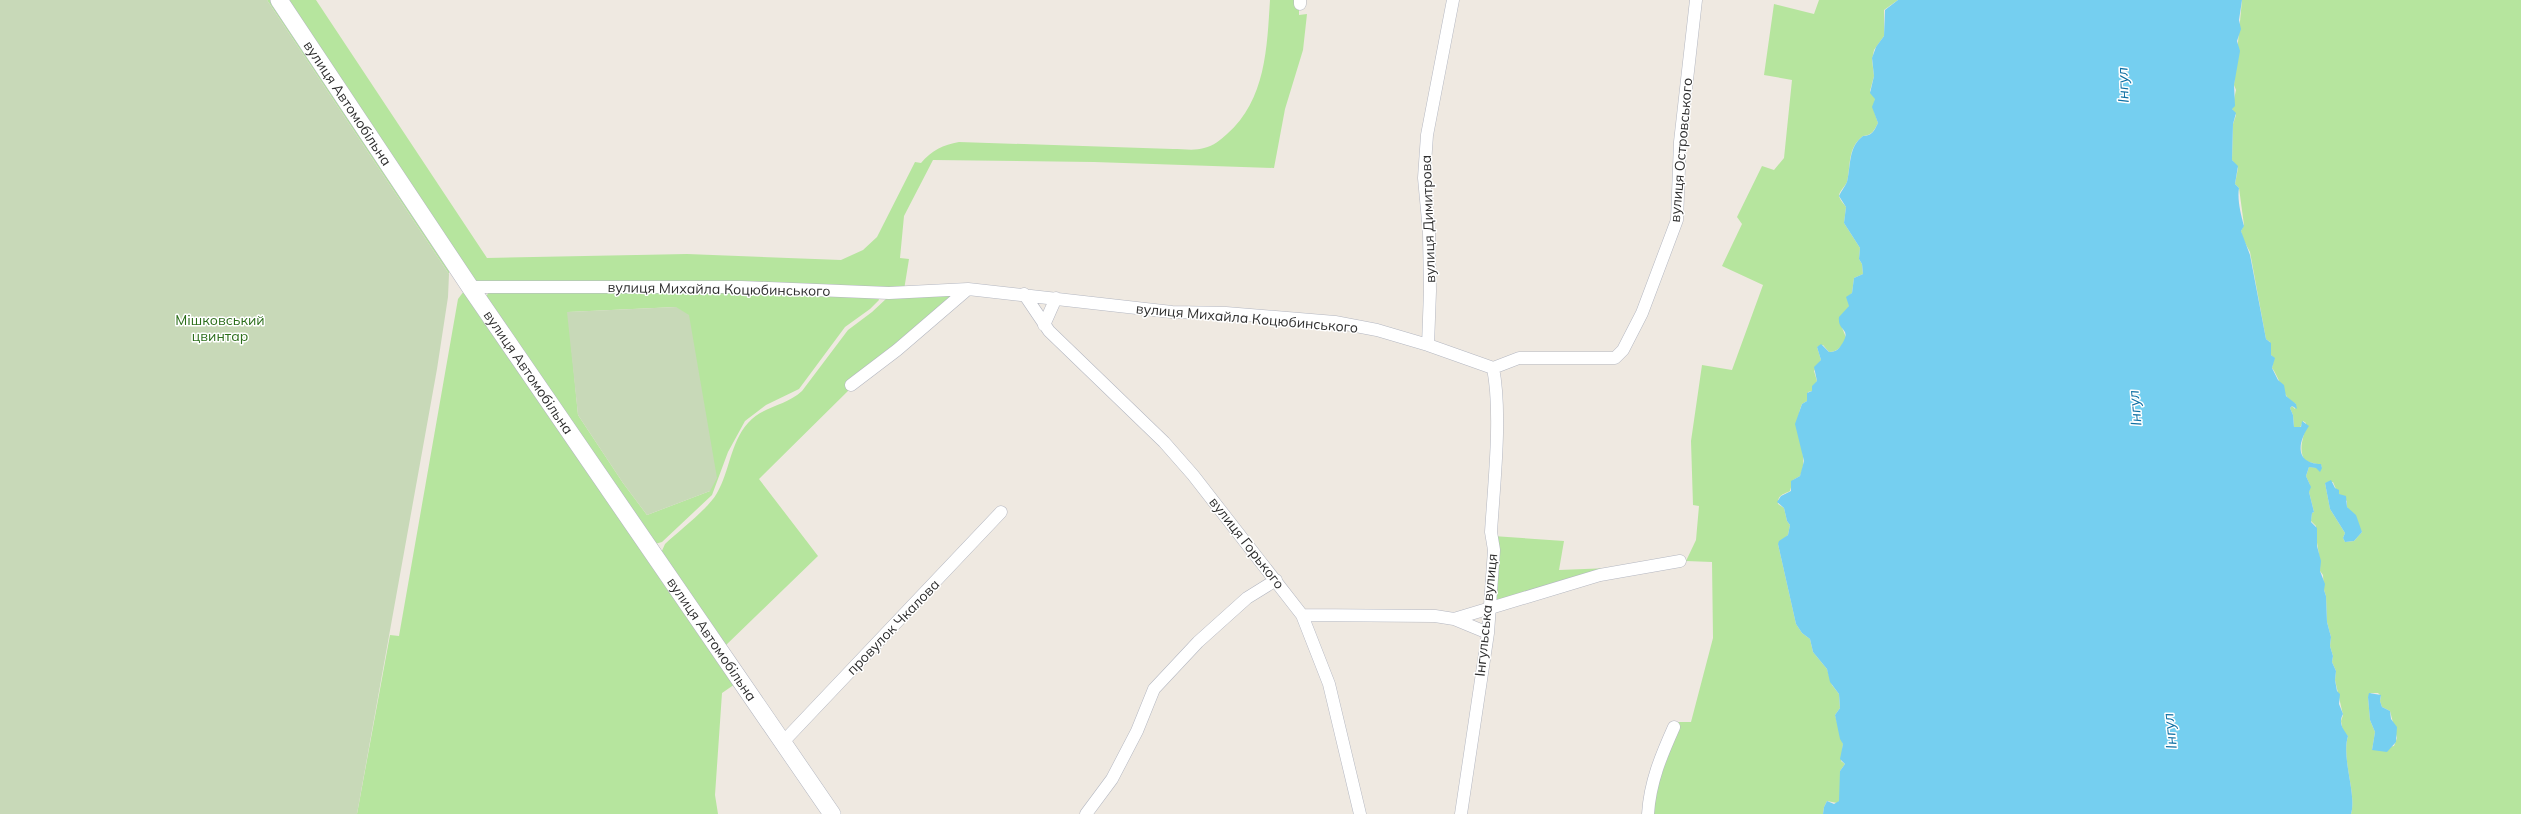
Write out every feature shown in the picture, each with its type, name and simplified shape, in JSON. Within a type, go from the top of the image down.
[{"type":"street","name":"вулиця Автомобільна","points":[[279,0],[462,279],[784,741],[832,814]]},
{"type":"street","name":"вулиця Димитрова","points":[[1428,345],[1430,291],[1429,232],[1424,178],[1427,135],[1453,0]]},
{"type":"street","name":"вулиця Островського","points":[[1493,368],[1519,358],[1615,358],[1623,350],[1642,313],[1677,220],[1679,149],[1696,0]]},
{"type":"street","name":"вулиця Михайла Коцюбинського","points":[[462,279],[893,293],[968,289],[1024,294],[1172,312],[1226,313],[1335,322],[1377,330],[1428,345],[1493,368]]},
{"type":"street","points":[[851,385],[897,350],[968,289]]},
{"type":"street","name":"вулиця Горького","points":[[1024,294],[1044,325],[1164,442],[1193,475],[1302,615],[1329,684],[1360,814]]},
{"type":"street","points":[[1044,325],[1056,298]]},
{"type":"street","name":"Інгульська вулиця","points":[[1461,814],[1488,633],[1494,550],[1491,532],[1496,416],[1495,380],[1493,368]]},
{"type":"street","name":"провулок Чкалова","points":[[784,741],[1001,512]]},
{"type":"street","points":[[1454,619],[1478,613],[1489,606],[1600,575],[1680,561]]},
{"type":"street","points":[[1086,814],[1112,779],[1137,731],[1154,689],[1198,642],[1247,598],[1276,580]]},
{"type":"street","points":[[1302,615],[1435,616],[1454,619],[1488,633]]},
{"type":"street","points":[[1648,814],[1650,790],[1654,773],[1674,727]]},
{"type":"green space","name":"Мішковський цвинтар","points":[[0,0],[267,0],[449,274],[448,297],[437,369],[357,814],[0,814]]},
{"type":"green space","points":[[267,0],[273,0],[449,266],[449,274]]},
{"type":"green space","points":[[285,0],[316,0],[487,258],[687,254],[841,260],[863,250],[877,237],[915,162],[921,163],[934,151],[948,145],[959,142],[1193,150],[1208,147],[1214,144],[1227,134],[1240,120],[1250,105],[1257,89],[1262,72],[1268,36],[1270,0],[1299,0],[1299,15],[1307,14],[1303,50],[1285,109],[1274,168],[1094,162],[933,160],[904,216],[900,258],[909,259],[904,290],[479,282],[475,280]]},
{"type":"green space","points":[[1819,0],[1898,0],[1884,10],[1884,36],[1874,50],[1872,60],[1874,76],[1870,91],[1875,98],[1874,111],[1878,123],[1869,135],[1863,136],[1854,146],[1850,158],[1847,182],[1839,196],[1846,207],[1844,223],[1860,248],[1859,259],[1862,264],[1863,274],[1854,278],[1852,293],[1847,298],[1850,304],[1841,325],[1847,340],[1839,348],[1832,352],[1829,352],[1823,345],[1817,347],[1821,360],[1814,371],[1817,381],[1812,391],[1808,392],[1807,401],[1802,404],[1799,414],[1798,424],[1803,468],[1800,476],[1793,480],[1790,491],[1781,495],[1778,501],[1778,504],[1784,508],[1787,521],[1790,525],[1788,535],[1778,544],[1796,624],[1802,633],[1810,639],[1813,652],[1827,669],[1832,685],[1839,694],[1840,708],[1835,715],[1843,744],[1841,761],[1845,764],[1840,771],[1840,800],[1837,803],[1827,801],[1823,814],[1650,814],[1662,758],[1677,722],[1691,722],[1713,638],[1712,562],[1686,561],[1696,540],[1699,506],[1693,505],[1691,441],[1702,365],[1732,370],[1763,285],[1722,266],[1742,224],[1737,217],[1762,166],[1774,170],[1784,158],[1792,80],[1764,75],[1774,4],[1814,14]]},
{"type":"green space","points":[[2242,0],[2521,0],[2521,814],[2351,814],[2352,796],[2346,755],[2348,736],[2343,732],[2341,721],[2343,715],[2335,680],[2336,671],[2332,662],[2333,656],[2330,646],[2331,637],[2327,622],[2326,596],[2323,575],[2320,571],[2316,526],[2311,521],[2312,513],[2314,512],[2309,492],[2310,485],[2306,476],[2309,467],[2322,468],[2321,465],[2305,461],[2302,451],[2302,442],[2306,423],[2303,421],[2300,428],[2294,427],[2293,415],[2290,408],[2292,406],[2295,409],[2296,404],[2288,399],[2272,368],[2274,358],[2271,355],[2270,342],[2266,339],[2250,252],[2243,239],[2241,231],[2244,225],[2239,188],[2235,184],[2238,168],[2232,160],[2233,124],[2236,115],[2232,109],[2236,90],[2234,85]],"holes":[[[2333,482],[2338,494],[2347,501],[2347,507],[2362,532],[2354,541],[2345,542],[2343,538],[2345,533],[2330,509],[2325,483]],[[2371,693],[2378,693],[2381,696],[2380,701],[2382,707],[2390,711],[2397,738],[2394,746],[2372,750],[2375,732],[2370,720],[2368,697]]]},
{"type":"green space","points":[[665,290],[878,297],[879,300],[870,309],[845,327],[799,389],[766,405],[745,421],[728,452],[712,495],[662,542],[655,544],[485,298],[489,292]],"holes":[[[676,307],[710,491],[647,515],[623,483],[578,415],[568,312]]]},
{"type":"green space","points":[[464,291],[738,682],[722,693],[715,795],[718,814],[357,814],[390,635],[399,636],[458,299]]},
{"type":"green space","points":[[956,292],[852,387],[759,479],[818,556],[724,647],[661,553],[665,544],[701,512],[713,499],[725,476],[737,439],[748,423],[754,417],[767,409],[789,400],[802,391],[848,330],[872,312],[887,298]]},
{"type":"green space","points":[[676,307],[689,315],[717,478],[710,491],[647,515],[623,483],[578,415],[567,312]]},
{"type":"green space","points":[[1493,536],[1564,541],[1559,570],[1636,567],[1494,603]]},
{"type":"water","name":"Інгул","points":[[1898,0],[2242,0],[2239,20],[2241,29],[2237,41],[2240,51],[2234,85],[2235,106],[2232,109],[2236,113],[2233,124],[2232,160],[2238,166],[2235,184],[2239,188],[2239,202],[2244,226],[2241,231],[2250,255],[2266,339],[2271,343],[2271,355],[2275,358],[2272,368],[2278,380],[2284,385],[2286,396],[2296,404],[2297,409],[2292,406],[2290,408],[2293,415],[2294,427],[2301,427],[2302,421],[2309,426],[2302,439],[2302,456],[2312,463],[2321,464],[2322,468],[2320,472],[2316,468],[2309,467],[2306,476],[2311,487],[2309,492],[2314,512],[2312,513],[2311,522],[2317,528],[2317,546],[2321,561],[2320,571],[2325,584],[2324,590],[2326,596],[2327,622],[2331,637],[2330,646],[2333,656],[2332,662],[2336,671],[2335,680],[2337,691],[2340,694],[2339,704],[2343,714],[2341,723],[2348,736],[2346,755],[2352,796],[2351,814],[1823,814],[1827,801],[1834,804],[1839,801],[1840,771],[1845,764],[1840,759],[1843,744],[1840,739],[1835,715],[1840,708],[1839,694],[1830,682],[1827,669],[1813,652],[1810,639],[1802,633],[1796,624],[1778,544],[1779,541],[1788,535],[1790,525],[1787,521],[1784,508],[1777,502],[1781,496],[1791,491],[1791,481],[1800,476],[1804,461],[1795,424],[1802,404],[1807,401],[1807,393],[1812,391],[1812,386],[1817,381],[1814,367],[1821,360],[1817,347],[1821,344],[1829,352],[1833,352],[1840,347],[1844,341],[1845,333],[1840,326],[1839,317],[1849,306],[1846,297],[1852,293],[1854,278],[1863,274],[1862,264],[1859,259],[1860,248],[1844,223],[1846,207],[1839,196],[1847,182],[1852,151],[1858,140],[1863,136],[1869,135],[1878,123],[1872,107],[1875,99],[1870,93],[1874,76],[1872,58],[1876,47],[1884,36],[1885,10]]},
{"type":"water","points":[[2331,480],[2335,488],[2339,490],[2339,494],[2346,496],[2347,507],[2356,515],[2362,532],[2354,541],[2345,542],[2343,538],[2345,533],[2330,509],[2325,483]]},
{"type":"water","points":[[2369,693],[2381,695],[2380,701],[2382,707],[2390,711],[2391,719],[2397,727],[2396,742],[2387,752],[2372,750],[2375,732],[2370,720]]}]
